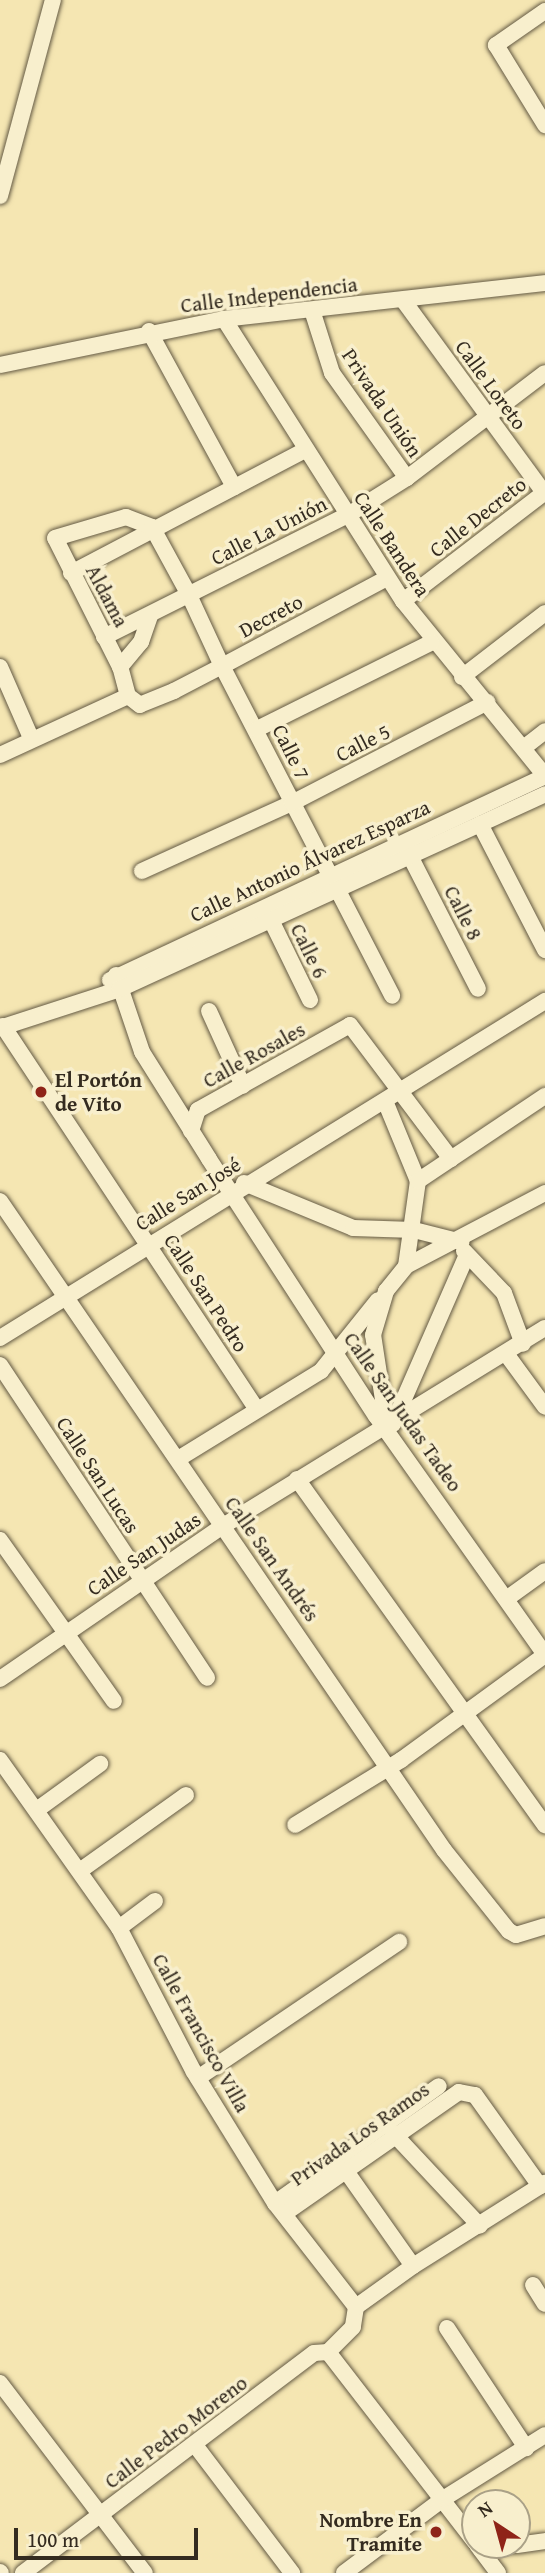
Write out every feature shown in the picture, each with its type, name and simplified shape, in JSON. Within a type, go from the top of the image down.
[{"type":"street","points":[[0,196],[52,0]]},
{"type":"street","points":[[545,11],[496,45],[545,125]]},
{"type":"street","name":"Calle Independencia","points":[[0,365],[149,331],[223,319],[545,283]]},
{"type":"street","name":"Calle Loreto","points":[[403,300],[545,493]]},
{"type":"street","name":"Privada Unión","points":[[312,310],[332,373],[407,478]]},
{"type":"street","name":"Calle Bandera","points":[[223,319],[402,601],[432,642],[526,746],[545,776]]},
{"type":"street","points":[[149,331],[234,486]]},
{"type":"street","name":"Calle La Unión","points":[[104,637],[348,515],[407,478],[545,373]]},
{"type":"street","points":[[71,573],[152,527],[305,450]]},
{"type":"street","name":"Calle Decreto","points":[[402,601],[545,493]]},
{"type":"street","name":"Aldama","points":[[128,696],[120,667],[71,573],[57,534],[126,517],[152,527]]},
{"type":"street","name":"Calle 7","points":[[152,527],[392,996]]},
{"type":"street","name":"Decreto","points":[[128,696],[140,705],[174,691],[387,578]]},
{"type":"street","points":[[462,677],[545,613]]},
{"type":"street","points":[[120,667],[141,642],[150,615]]},
{"type":"street","points":[[257,729],[432,642]]},
{"type":"street","points":[[0,667],[31,738]]},
{"type":"street","points":[[0,755],[31,738],[128,696]]},
{"type":"street","name":"Calle 5","points":[[142,871],[292,803],[488,702]]},
{"type":"street","points":[[526,746],[545,732]]},
{"type":"street","name":"Calle Antonio Álvarez Esparza","points":[[1,1027],[98,992],[335,881],[545,776]]},
{"type":"street","name":"Calle Antonio Álvarez Esparza","points":[[118,982],[271,920],[335,881],[410,856],[545,794]]},
{"type":"street","points":[[480,824],[545,950]]},
{"type":"street","name":"Calle 8","points":[[410,856],[478,989]]},
{"type":"street","name":"Calle 6","points":[[271,920],[310,1000]]},
{"type":"street","name":"Calle San Judas Tadeo","points":[[118,982],[142,1052],[177,1102],[191,1131],[238,1187],[335,1354],[390,1425],[509,1597],[545,1656]]},
{"type":"street","name":"Calle San José","points":[[0,1338],[149,1242],[385,1101],[545,1001]]},
{"type":"street","points":[[208,1011],[243,1086]]},
{"type":"street","name":"Calle Rosales","points":[[191,1131],[198,1110],[350,1025],[402,1090]]},
{"type":"street","name":"Calle San Pedro","points":[[1,1027],[149,1242],[256,1408]]},
{"type":"street","points":[[402,1090],[447,1161]]},
{"type":"street","points":[[418,1181],[545,1096]]},
{"type":"street","points":[[178,1460],[256,1408],[321,1371],[406,1266],[414,1230],[418,1181],[385,1101]]},
{"type":"street","points":[[177,1102],[198,1110]]},
{"type":"street","points":[[238,1187],[353,1228],[414,1230],[463,1250],[504,1293],[523,1344]]},
{"type":"street","points":[[406,1266],[463,1250],[545,1193]]},
{"type":"street","name":"Calle San Andrés","points":[[0,1200],[69,1296],[444,1850],[516,1936],[545,1926]]},
{"type":"street","points":[[390,1425],[463,1250]]},
{"type":"street","points":[[386,1291],[372,1352],[390,1425]]},
{"type":"street","name":"Calle San Judas","points":[[0,1678],[64,1636],[141,1579],[223,1526],[507,1355],[545,1328]]},
{"type":"street","points":[[507,1355],[545,1408]]},
{"type":"street","name":"Calle San Lucas","points":[[0,1365],[207,1678]]},
{"type":"street","points":[[298,1479],[545,1825]]},
{"type":"street","points":[[0,1540],[64,1636],[114,1701]]},
{"type":"street","points":[[509,1597],[545,1571]]},
{"type":"street","points":[[295,1825],[465,1714],[545,1656]]},
{"type":"street","name":"Calle Francisco Villa","points":[[0,1760],[81,1870],[119,1928],[198,2078],[279,2208],[356,2307]]},
{"type":"street","points":[[38,1810],[100,1764]]},
{"type":"street","points":[[81,1870],[186,1795]]},
{"type":"street","points":[[119,1928],[155,1901]]},
{"type":"street","points":[[198,2078],[399,1942]]},
{"type":"street","points":[[279,2208],[439,2086]]},
{"type":"street","name":"Privada Los Ramos","points":[[279,2208],[345,2171],[393,2133],[467,2091],[542,2185]]},
{"type":"street","points":[[393,2133],[480,2226]]},
{"type":"street","points":[[345,2171],[413,2266]]},
{"type":"street","points":[[356,2307],[413,2266],[542,2185]]},
{"type":"street","points":[[533,2285],[545,2304]]},
{"type":"street","name":"Calle Pedro Moreno","points":[[23,2573],[314,2353],[328,2352],[353,2327],[356,2307]]},
{"type":"street","points":[[447,2328],[526,2448]]},
{"type":"street","points":[[328,2352],[461,2523]]},
{"type":"street","points":[[0,2383],[145,2573]]},
{"type":"street","points":[[344,2573],[443,2499],[545,2435]]},
{"type":"street","points":[[195,2445],[292,2573]]},
{"type":"place","name":"El Portón de Vito","points":[[41,1092]]},
{"type":"place","name":"Nombre En Tramite","points":[[436,2532]]}]
